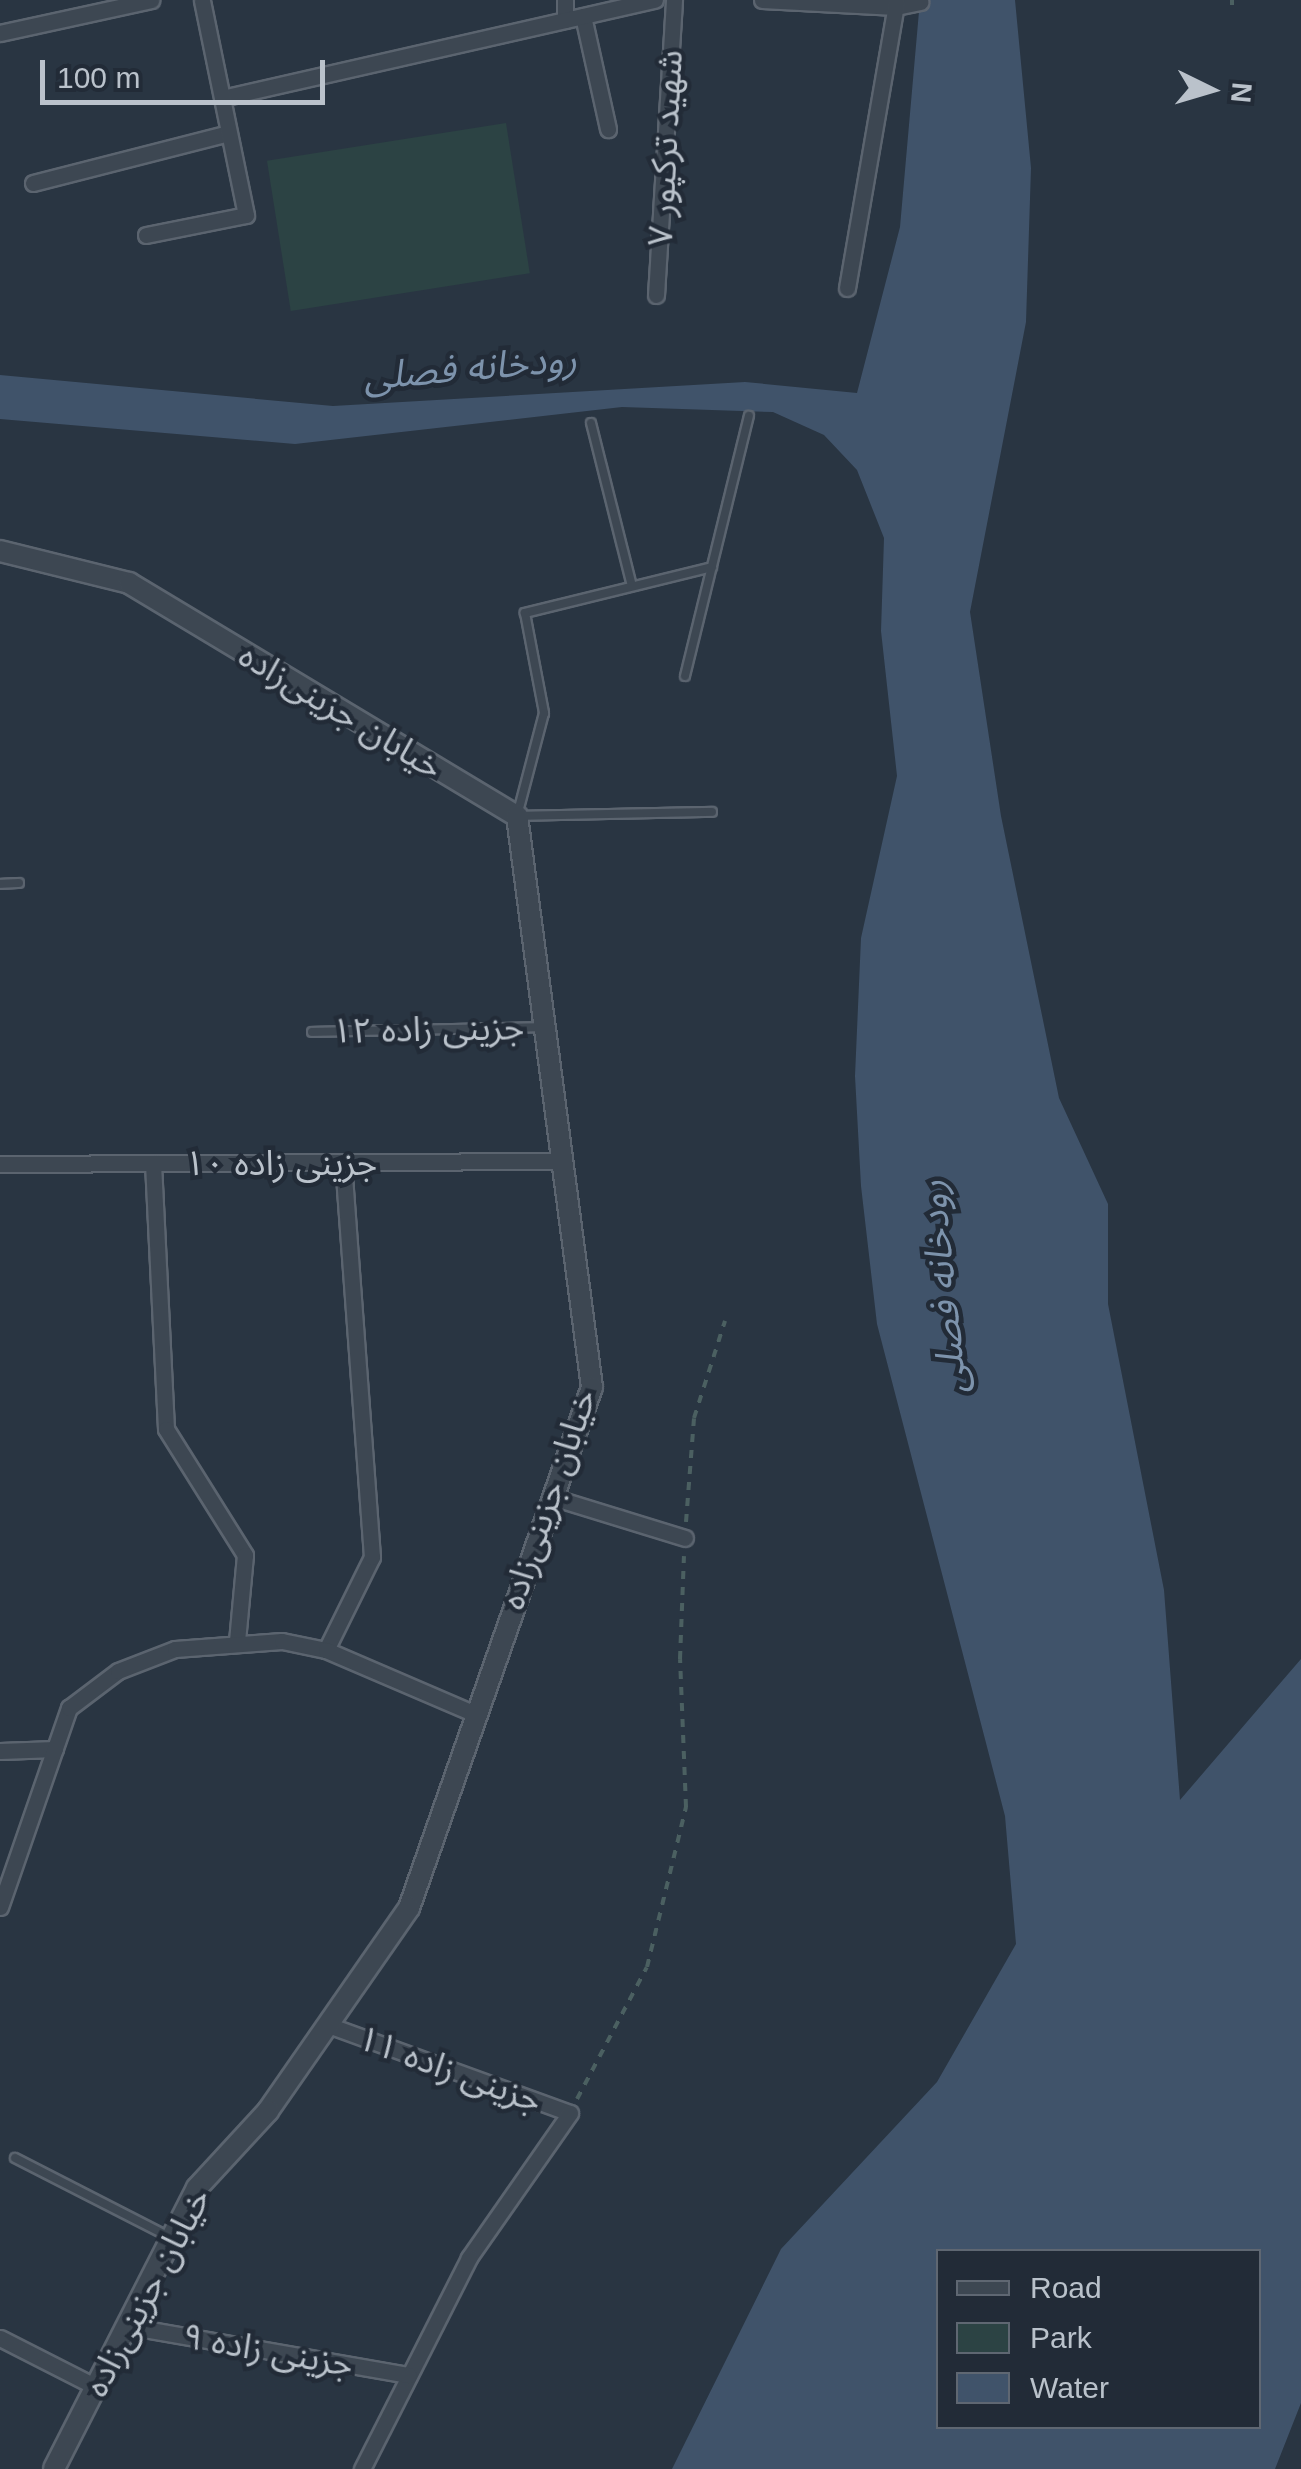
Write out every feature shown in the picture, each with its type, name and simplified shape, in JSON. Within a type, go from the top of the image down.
[{"type":"street","points":[[0,32],[151,0]]},
{"type":"street","points":[[146,234],[246,215],[202,0]]},
{"type":"street","points":[[565,0],[566,20]]},
{"type":"street","points":[[222,98],[655,0]]},
{"type":"street","name":"شهید ترکپور ۷","points":[[656,295],[674,0]]},
{"type":"street","points":[[762,0],[920,2]]},
{"type":"street","points":[[847,288],[896,4]]},
{"type":"street","points":[[582,16],[608,129]]},
{"type":"street","points":[[33,183],[229,133]]},
{"type":"street","name":"خیابان جزینی‌زاده","points":[[0,551],[129,583],[517,816],[592,1387],[473,1713],[410,1908],[331,2026],[268,2110],[197,2188],[54,2469]]},
{"type":"street","name":"جزینی زاده ۱۰","points":[[0,1164],[562,1161]]},
{"type":"street","points":[[326,1650],[372,1557],[343,1162]]},
{"type":"street","points":[[153,1164],[166,1429],[245,1555],[236,1642]]},
{"type":"street","points":[[552,1498],[685,1538]]},
{"type":"street","points":[[0,1907],[69,1708],[118,1671],[175,1649],[282,1641],[326,1650],[473,1713]]},
{"type":"street","points":[[0,1751],[54,1749]]},
{"type":"street","name":"جزینی زاده ۱۱","points":[[331,2026],[570,2112]]},
{"type":"street","points":[[362,2469],[469,2258],[570,2112]]},
{"type":"street","name":"جزینی زاده ۹","points":[[127,2326],[409,2375]]},
{"type":"street","points":[[0,2338],[96,2387]]},
{"type":"lane","points":[[685,676],[749,416]]},
{"type":"lane","points":[[591,423],[632,586]]},
{"type":"lane","points":[[712,567],[525,612],[544,713],[517,816],[712,812]]},
{"type":"lane","points":[[0,884],[18,882]]},
{"type":"lane","name":"جزینی زاده ۱۲","points":[[312,1032],[544,1026]]},
{"type":"lane","points":[[15,2158],[172,2238]]},
{"type":"path","points":[[570,2112],[648,1966],[686,1807],[680,1659],[694,1418],[726,1321]]},
{"type":"green space","points":[[506,123],[530,273],[291,311],[267,161]]},
{"type":"water","name":"رودخانه فصلی","points":[[920,0],[1015,0],[1031,168],[1026,322],[970,612],[1001,816],[1059,1098],[1108,1204],[1108,1304],[1164,1590],[1180,1800],[1301,1659],[1301,2403],[1275,2469],[672,2469],[781,2249],[937,2082],[1016,1944],[1005,1816],[877,1324],[861,1186],[855,1076],[861,938],[897,776],[881,631],[884,538],[857,470],[824,435],[773,412],[622,407],[295,444],[0,419],[0,375],[333,406],[745,382],[857,393],[900,227]]}]
